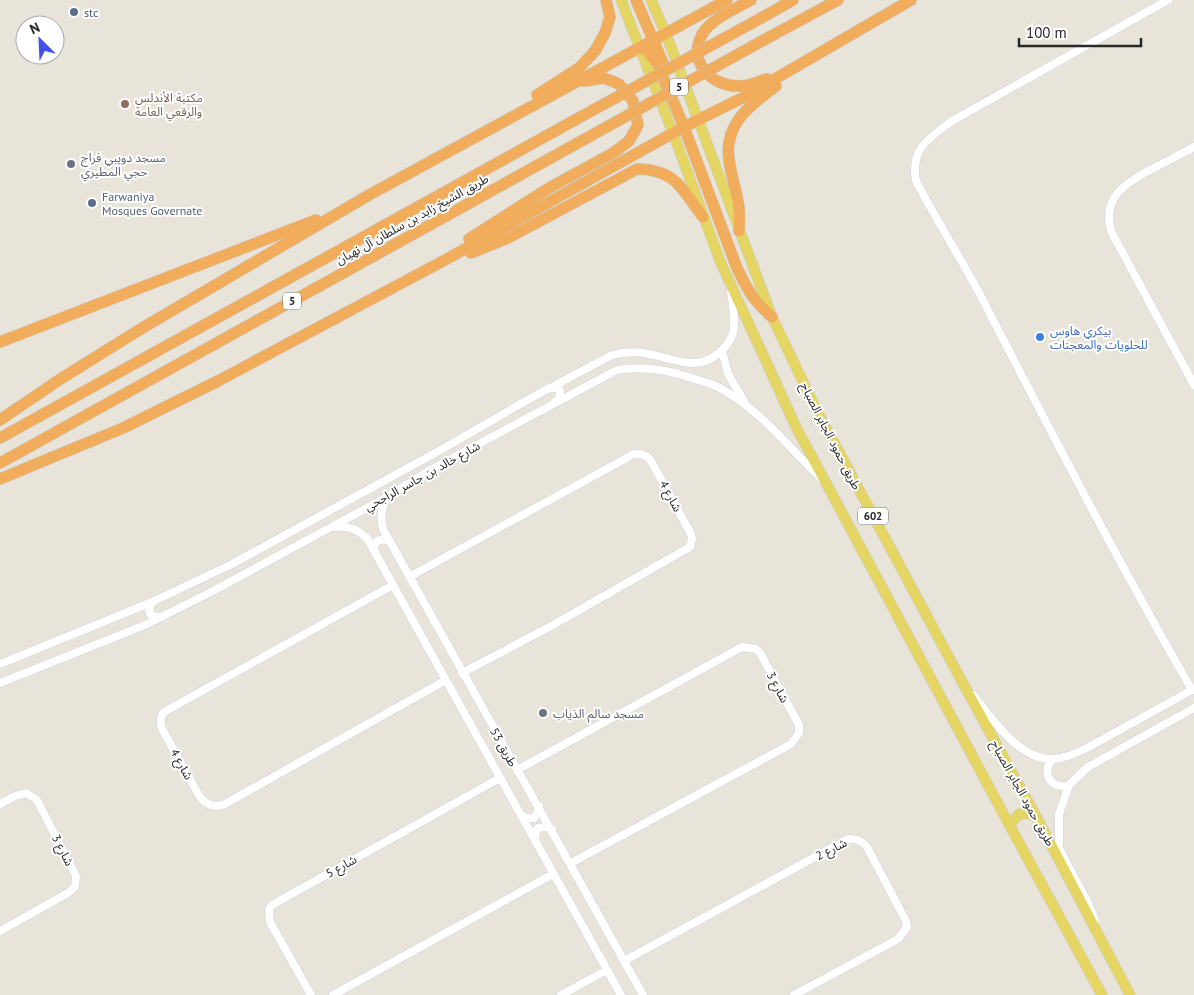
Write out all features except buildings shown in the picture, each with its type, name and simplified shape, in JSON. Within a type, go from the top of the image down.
[{"type":"highway","points":[[466,141],[579,68],[595,51],[606,33],[610,17],[606,0]]},
{"type":"highway","points":[[636,0],[684,109],[697,120]]},
{"type":"highway","points":[[0,420],[62,378],[144,327],[350,206],[727,0]]},
{"type":"highway","points":[[751,0],[719,18],[704,31],[697,45],[700,63],[709,77],[722,84],[741,86],[788,72]]},
{"type":"highway","name":"طريق الشيخ زايد بن سلطان آل نهيان","points":[[0,438],[793,0]]},
{"type":"highway","name":"طريق الشيخ زايد بن سلطان آل نهيان","points":[[0,463],[838,0]]},
{"type":"highway","points":[[0,479],[123,428],[218,381],[445,260],[684,127],[742,98],[911,0]]},
{"type":"highway","points":[[640,48],[646,50],[657,63],[684,127],[741,276],[755,301],[772,317]]},
{"type":"highway","points":[[739,231],[740,208],[727,151],[732,130],[739,118],[752,105],[804,63]]},
{"type":"highway","points":[[445,260],[468,240],[494,222],[549,188],[613,153],[630,141],[638,125],[633,101],[619,84],[604,78],[576,82]]},
{"type":"highway","points":[[445,260],[508,238],[637,168],[657,170],[669,175],[703,217]]},
{"type":"highway","points":[[0,342],[350,206]]},
{"type":"main road","name":"طريق حمود الجابر الصباح","points":[[621,0],[673,133],[720,262],[796,427],[1102,995]]},
{"type":"main road","name":"طريق حمود الجابر الصباح","points":[[651,0],[666,34],[772,317],[817,411],[960,678],[1038,818],[1130,995]]},
{"type":"main road","points":[[1011,828],[1012,823],[1019,814],[1031,814],[1038,818]]},
{"type":"street","points":[[960,678],[1011,740],[1024,750],[1039,757],[1053,759],[1072,755],[1087,748],[1193,689],[1098,522],[987,308],[916,181],[914,171],[915,161],[926,140],[952,121],[1168,0]]},
{"type":"street","points":[[1194,147],[1124,186],[1112,202],[1109,215],[1111,231],[1194,385]]},
{"type":"street","points":[[731,286],[734,330],[722,350],[728,374],[746,404]]},
{"type":"street","name":"شارع خالد بن جاسر الراجحي","points":[[0,664],[152,602],[232,564],[612,355],[626,351],[693,363],[706,360],[722,350]]},
{"type":"street","name":"شارع خالد بن جاسر الراجحي","points":[[0,683],[161,617],[211,592],[387,496],[432,469],[617,370],[636,368],[663,370],[716,386],[746,404],[774,428],[798,456],[825,482]]},
{"type":"street","points":[[550,388],[558,388],[560,391],[559,399],[554,404]]},
{"type":"street","name":"شارع 4","points":[[409,577],[634,454],[641,454],[652,461],[691,534],[690,547],[553,625],[462,673]]},
{"type":"street","name":"طريق 53","points":[[387,496],[382,508],[381,518],[383,529],[389,541],[552,829],[643,995]]},
{"type":"street","name":"طريق 53","points":[[328,528],[343,526],[359,531],[367,538],[621,995]]},
{"type":"street","points":[[373,549],[376,541],[381,539],[389,541]]},
{"type":"street","name":"شارع 4","points":[[393,584],[164,712],[160,717],[160,723],[181,763],[203,801],[211,806],[221,806],[446,680]]},
{"type":"street","points":[[152,602],[149,613],[152,616],[161,617]]},
{"type":"street","name":"شارع 3","points":[[517,770],[742,647],[756,649],[760,653],[798,725],[799,733],[791,744],[570,864]]},
{"type":"street","points":[[1105,948],[1088,903],[1060,848],[1059,814],[1069,785],[1088,767],[1194,708]]},
{"type":"street","points":[[1053,759],[1047,767],[1048,777],[1054,784],[1059,786],[1069,785]]},
{"type":"street","name":"شارع 5","points":[[311,995],[270,922],[269,910],[272,905],[500,778]]},
{"type":"street","name":"شارع 3","points":[[0,804],[15,796],[26,793],[37,800],[76,876],[75,887],[68,894],[0,931]]},
{"type":"street","points":[[521,815],[526,818],[534,818],[539,806]]},
{"type":"street","points":[[535,841],[538,828],[546,827],[552,829]]},
{"type":"street","name":"شارع 2","points":[[624,961],[848,839],[861,841],[867,846],[907,927],[898,939],[794,995]]},
{"type":"street","points":[[333,995],[553,874]]},
{"type":"street","points":[[561,995],[607,970]]},
{"type":"place","name":"stc","points":[[74,12]]},
{"type":"place","name":"مكتبة الأندلس والرقعي العامة","points":[[125,104]]},
{"type":"place","name":"مسجد دويبي فراج حجي المطيري","points":[[71,164]]},
{"type":"place","name":"Farwaniya Mosques Governate","points":[[92,203]]},
{"type":"place","name":"بيكري هاوس للحلويات والمعجنات","points":[[1040,337]]},
{"type":"place","name":"مسجد سالم الذياب","points":[[543,713]]}]
